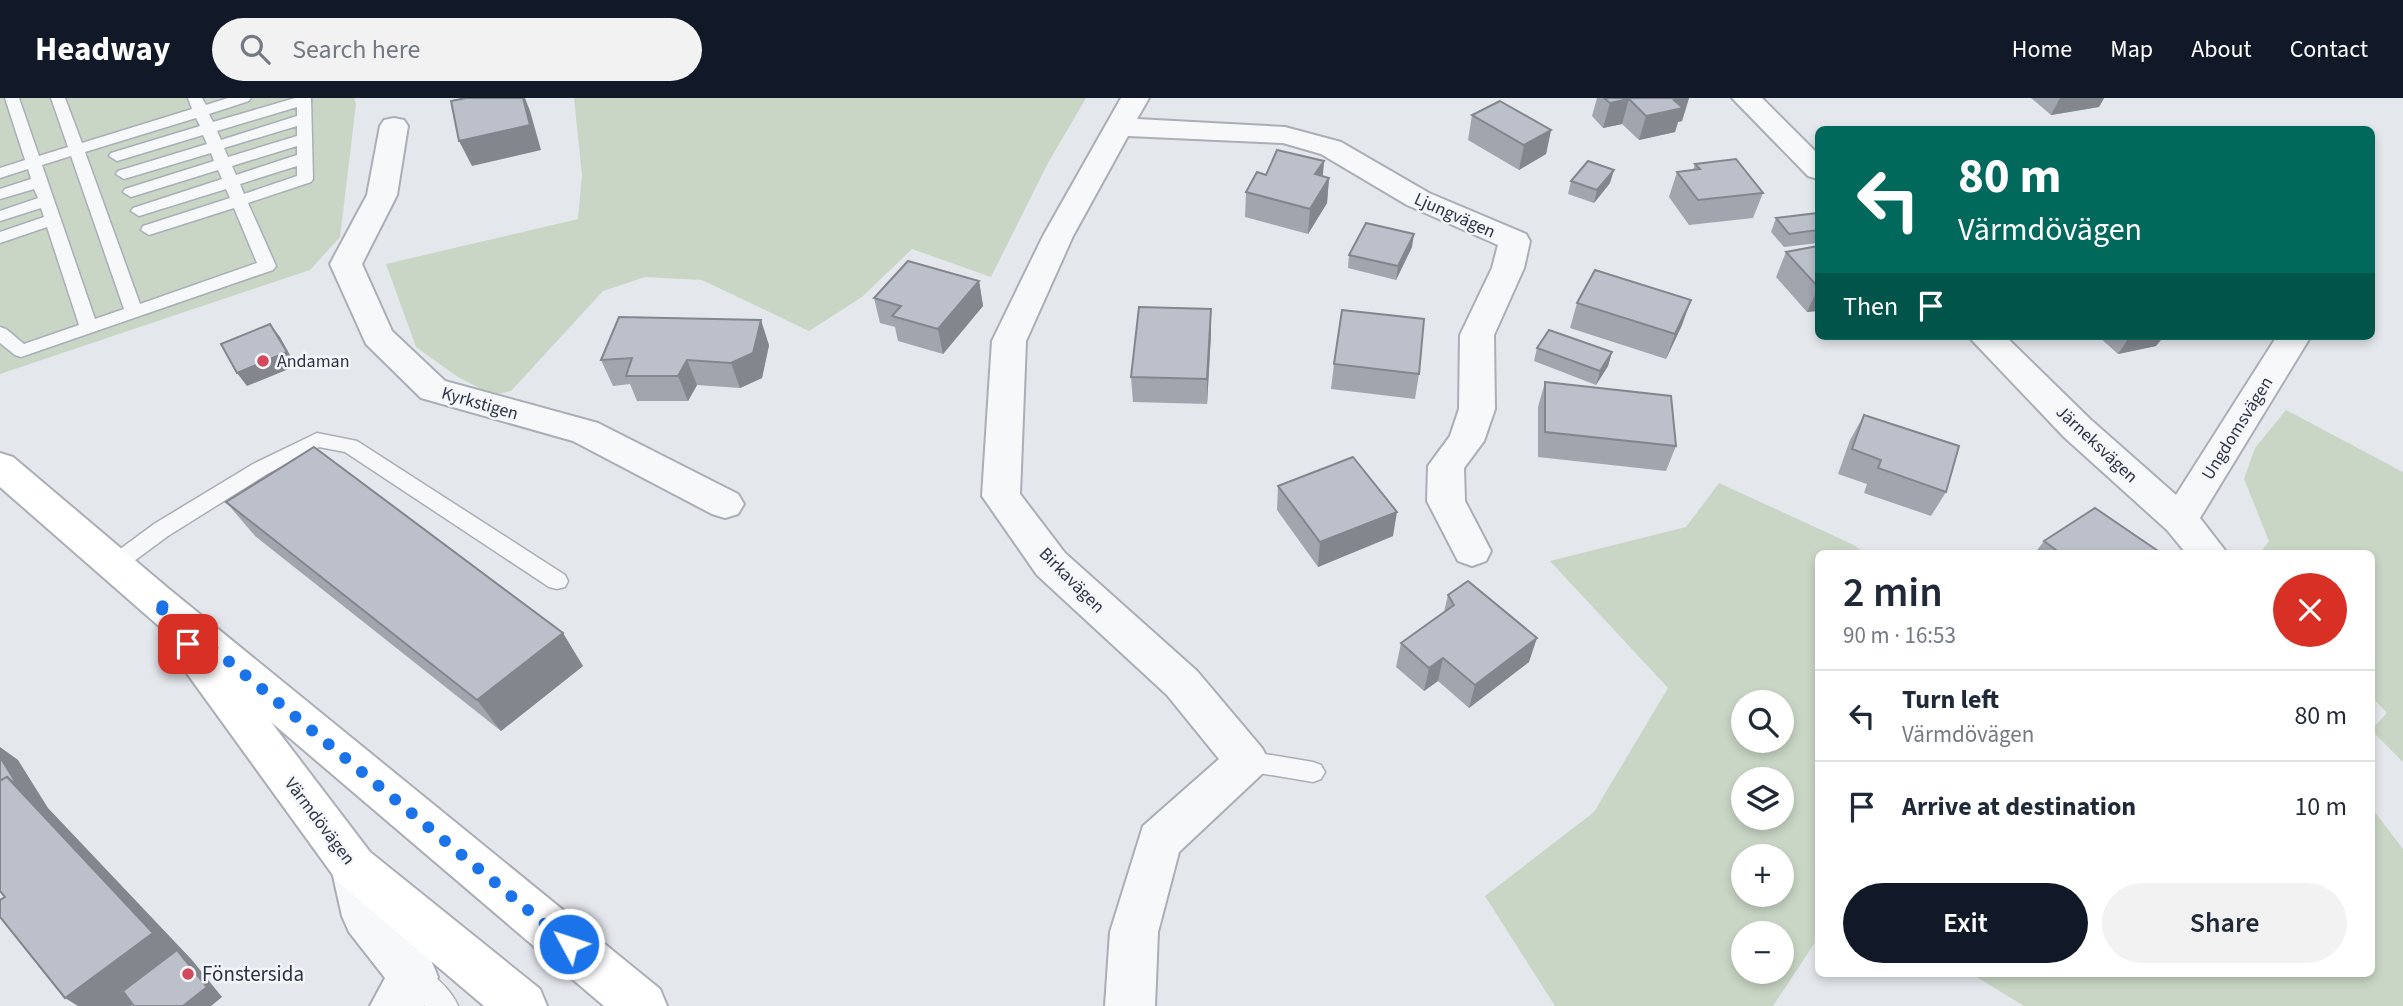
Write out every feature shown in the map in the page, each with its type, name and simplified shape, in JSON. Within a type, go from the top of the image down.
[{"type":"main road","name":"Värmdövägen","points":[[0,466],[155,600],[642,1006]]},
{"type":"main road","name":"Värmdövägen","points":[[155,600],[354,867],[522,1006]]},
{"type":"street","points":[[1746,98],[1815,167]]},
{"type":"street","name":"Ljungvägen","points":[[1127,112],[1285,135],[1331,148],[1418,199],[1515,241],[1508,268],[1477,335],[1477,409],[1466,441],[1446,466],[1446,501],[1472,551]]},
{"type":"street","name":"Birkavägen","points":[[1127,112],[1058,236],[1009,341],[1001,496],[1051,564],[1182,683],[1247,761]]},
{"type":"street","name":"Kyrkstigen","points":[[394,126],[382,195],[346,264],[378,336],[433,390],[585,432],[725,504]]},
{"type":"street","name":"Järneksvägen","points":[[1989,340],[2077,428],[2180,520],[2205,550]]},
{"type":"street","name":"Ungdomsvägen","points":[[2180,520],[2292,340]]},
{"type":"street","points":[[1130,1006],[1134,932],[1159,841],[1247,761]]},
{"type":"street","points":[[354,867],[366,916],[418,996]]},
{"type":"lane","points":[[58,98],[134,312]]},
{"type":"lane","points":[[0,173],[198,104],[244,98]]},
{"type":"lane","points":[[117,156],[304,99],[305,179],[149,230]]},
{"type":"lane","points":[[0,333],[21,351],[267,266],[214,147],[198,104]]},
{"type":"lane","points":[[9,108],[33,162],[89,327]]},
{"type":"lane","points":[[124,174],[304,119]]},
{"type":"lane","points":[[131,192],[304,139]]},
{"type":"lane","points":[[139,211],[305,158]]},
{"type":"lane","points":[[0,194],[40,182]]},
{"type":"lane","points":[[0,216],[46,201]]},
{"type":"lane","points":[[0,238],[52,220]]},
{"type":"lane","points":[[114,564],[160,530],[249,476],[317,440],[350,446],[557,581]]},
{"type":"lane","points":[[1247,761],[1313,772]]},
{"type":"green space","points":[[0,98],[354,98],[356,104],[340,237],[310,270],[0,374]]},
{"type":"green space","points":[[574,98],[1086,98],[1048,163],[991,277],[912,249],[862,297],[809,331],[702,280],[645,277],[603,291],[511,391],[493,395],[458,377],[416,347],[386,264],[578,219],[582,175]]},
{"type":"green space","points":[[2286,410],[2403,472],[2403,762],[2375,734],[2375,726],[2387,713],[2375,700],[2375,550],[2262,550],[2269,541],[2244,479],[2255,448]]},
{"type":"green space","points":[[1719,483],[1860,550],[1815,550],[1815,943],[1794,974],[1794,921],[1731,921],[1731,984],[1788,984],[1773,1006],[1555,1006],[1485,896],[1594,812],[1668,688],[1550,561],[1686,527]]},
{"type":"green space","points":[[2375,812],[2403,849],[2403,1006],[2024,1006],[1977,977],[2375,977]]},
{"type":"building","points":[[466,98],[523,98],[530,125],[459,141],[451,101]]},
{"type":"building","points":[[1604,98],[1685,98],[1674,100],[1683,108],[1646,116],[1629,99],[1610,103]]},
{"type":"building","points":[[1500,101],[1551,130],[1524,145],[1472,115]]},
{"type":"building","points":[[1277,150],[1324,161],[1315,174],[1329,178],[1310,209],[1246,192],[1257,172],[1266,175]]},
{"type":"building","points":[[1736,159],[1763,193],[1698,200],[1677,172],[1700,169],[1695,164]]},
{"type":"building","points":[[1588,161],[1614,170],[1597,190],[1571,181]]},
{"type":"building","points":[[1815,213],[1815,230],[1789,234],[1776,218]]},
{"type":"building","points":[[1366,223],[1414,234],[1398,266],[1349,255]]},
{"type":"building","points":[[1815,247],[1815,284],[1786,252]]},
{"type":"building","points":[[908,261],[979,281],[938,329],[892,316],[901,306],[874,298]]},
{"type":"building","points":[[1595,270],[1691,300],[1675,334],[1577,303]]},
{"type":"building","points":[[1139,307],[1211,309],[1207,379],[1131,377]]},
{"type":"building","points":[[1342,310],[1424,319],[1419,374],[1334,364]]},
{"type":"building","points":[[619,317],[761,320],[753,353],[731,363],[687,360],[678,376],[626,376],[632,358],[601,360]]},
{"type":"building","points":[[270,324],[287,352],[237,373],[221,344]]},
{"type":"building","points":[[1549,330],[1612,352],[1600,371],[1537,348]]},
{"type":"building","points":[[1545,382],[1671,396],[1676,446],[1545,432]]},
{"type":"building","points":[[1864,415],[1959,446],[1946,492],[1878,468],[1881,460],[1852,449]]},
{"type":"building","points":[[314,447],[563,633],[477,700],[226,502]]},
{"type":"building","points":[[1353,457],[1397,512],[1320,542],[1278,486]]},
{"type":"building","points":[[2095,508],[2157,550],[2056,550],[2044,541]]},
{"type":"building","points":[[1468,581],[1537,638],[1475,685],[1443,658],[1429,668],[1401,643],[1454,605],[1448,595]]},
{"type":"building","points":[[0,757],[18,786],[7,777],[0,781]]},
{"type":"building","points":[[7,777],[153,933],[65,998],[0,917],[0,900],[5,897],[0,891],[0,781]]},
{"type":"building","points":[[177,950],[207,987],[183,1006],[134,1006],[123,991]]},
{"type":"place","name":"Andaman","points":[[263,361]]},
{"type":"place","name":"Fönstersida","points":[[188,974]]},
{"type":"route","points":[[188,644],[155,600],[569,944]]}]
